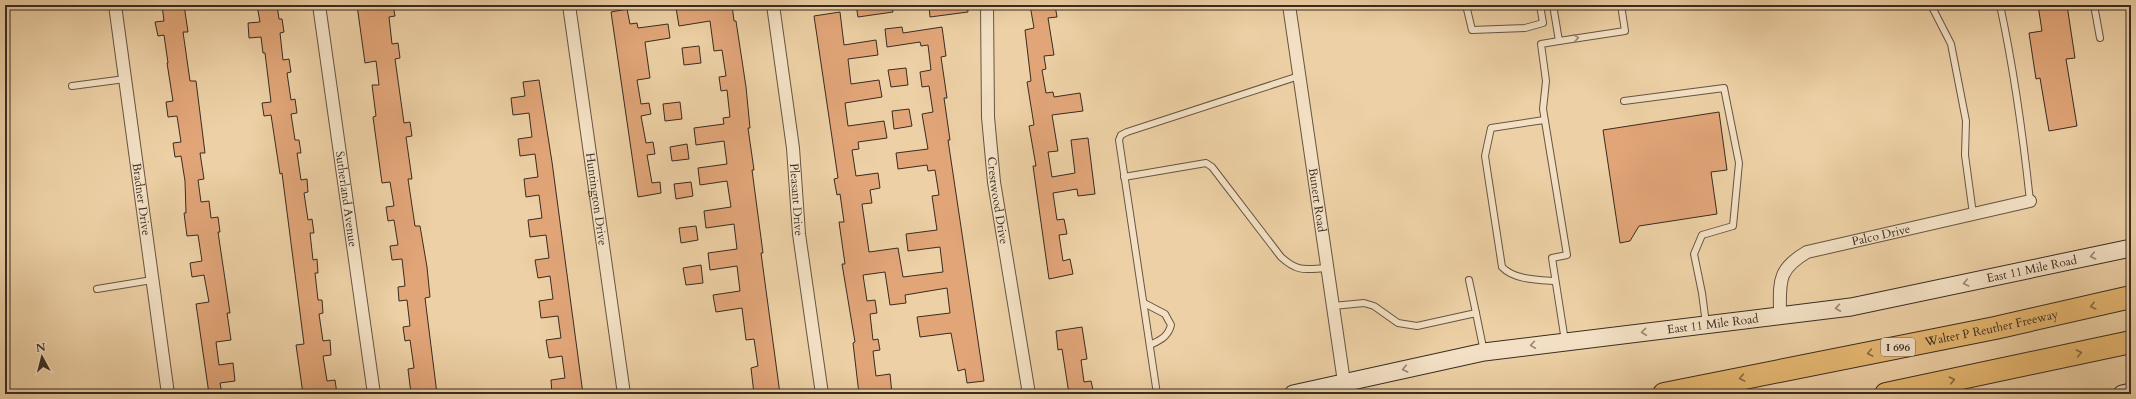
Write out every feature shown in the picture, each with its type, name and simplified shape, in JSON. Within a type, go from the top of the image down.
[{"type":"highway","name":"Walter P Reuther Freeway","points":[[1664,394],[1996,328],[2131,297]]},
{"type":"highway","points":[[1886,394],[2131,342]]},
{"type":"main road","name":"East 11 Mile Road","points":[[1293,394],[1346,388],[1484,352],[1851,307],[2131,248]]},
{"type":"main road","points":[[2122,394],[2131,392]]},
{"type":"street","name":"Bradner Drive","points":[[114,5],[168,394]]},
{"type":"street","name":"Sutherland Avenue","points":[[319,5],[374,394]]},
{"type":"street","name":"Huntington Drive","points":[[569,5],[624,394]]},
{"type":"street","name":"Pleasant Drive","points":[[773,5],[793,148],[799,234],[822,394]]},
{"type":"street","name":"Crestwood Drive","points":[[987,5],[988,116],[994,182],[1029,394]]},
{"type":"street","name":"Bunert Road","points":[[1289,5],[1346,388]]},
{"type":"street","name":"Palco Drive","points":[[1780,316],[1780,286],[1784,271],[1792,261],[1807,252],[2030,201]]},
{"type":"lane","points":[[1466,5],[1472,30],[1525,28],[1543,23],[1540,5]]},
{"type":"lane","points":[[1553,5],[1559,40]]},
{"type":"lane","points":[[1565,341],[1552,258],[1567,255],[1544,120],[1543,110],[1546,81],[1542,44],[1559,40],[1625,31],[1621,5]]},
{"type":"lane","points":[[1931,5],[1951,44],[1966,121],[1965,156],[1973,214]]},
{"type":"lane","points":[[2000,5],[2008,44],[2023,138],[2030,201]]},
{"type":"lane","points":[[2094,5],[2100,38]]},
{"type":"lane","points":[[1157,394],[1124,177],[1119,140],[1121,135],[1299,76]]},
{"type":"lane","points":[[72,86],[125,79]]},
{"type":"lane","points":[[1624,102],[1724,88],[1739,163],[1733,226],[1702,235],[1694,254],[1702,293],[1706,325]]},
{"type":"lane","points":[[1544,120],[1490,128],[1485,156],[1502,267],[1508,272],[1518,276],[1555,281]]},
{"type":"lane","points":[[1124,177],[1206,162],[1212,167],[1276,251],[1288,263],[1294,267],[1302,269],[1327,268]]},
{"type":"lane","points":[[97,289],[152,280]]},
{"type":"lane","points":[[1470,280],[1484,352]]},
{"type":"lane","points":[[1144,303],[1165,314],[1171,325],[1170,332],[1165,338],[1150,345]]},
{"type":"lane","points":[[1333,306],[1364,303],[1374,306],[1398,323],[1417,326],[1476,313]]},
{"type":"building","points":[[162,5],[184,5],[188,32],[183,32],[190,81],[196,81],[205,153],[200,153],[204,179],[198,180],[201,202],[209,201],[211,218],[218,217],[220,232],[218,232],[230,313],[227,313],[231,340],[216,342],[219,365],[233,363],[235,381],[220,383],[222,394],[209,394],[196,304],[209,302],[204,275],[192,277],[190,263],[202,261],[198,235],[187,236],[184,213],[186,213],[185,181],[181,156],[175,157],[173,143],[181,142],[177,116],[168,117],[166,102],[173,101],[168,63],[164,35],[158,36],[155,22],[164,21]]},
{"type":"building","points":[[257,5],[277,5],[279,19],[282,19],[284,32],[280,33],[283,60],[289,59],[291,72],[287,73],[291,100],[295,99],[297,113],[291,114],[295,140],[299,140],[301,153],[297,153],[301,180],[307,179],[308,192],[304,193],[308,220],[312,219],[314,233],[310,233],[313,260],[317,259],[318,273],[315,273],[318,300],[322,300],[323,313],[319,314],[323,341],[330,340],[331,355],[323,356],[327,381],[335,380],[337,394],[303,394],[296,345],[304,344],[282,173],[280,174],[271,115],[264,116],[262,103],[271,102],[265,53],[263,53],[261,37],[249,38],[248,23],[260,22]]},
{"type":"building","points":[[357,5],[393,5],[395,16],[389,17],[392,44],[398,43],[400,58],[395,59],[404,123],[410,122],[412,136],[406,137],[412,179],[408,179],[415,226],[420,226],[427,267],[430,297],[425,298],[437,394],[411,394],[408,369],[414,368],[410,340],[405,341],[403,327],[410,326],[407,300],[399,301],[398,287],[405,286],[402,259],[392,260],[390,246],[398,245],[394,220],[388,221],[386,207],[394,206],[390,182],[382,183],[373,117],[376,116],[372,85],[379,85],[376,61],[365,63]]},
{"type":"building","points":[[699,5],[732,5],[734,21],[736,21],[746,87],[750,128],[748,128],[754,170],[752,170],[763,253],[761,253],[780,394],[754,394],[751,368],[758,366],[754,339],[746,340],[742,308],[716,312],[713,295],[740,291],[737,266],[710,270],[708,253],[737,249],[734,224],[706,228],[704,211],[731,207],[727,181],[700,185],[698,168],[727,164],[724,141],[696,145],[694,128],[724,124],[723,118],[730,117],[727,90],[721,91],[719,77],[726,76],[722,50],[714,51],[710,21],[679,26],[676,8]]},
{"type":"building","points":[[856,5],[892,5],[893,12],[858,17]]},
{"type":"building","points":[[929,5],[967,5],[968,12],[930,17]]},
{"type":"building","points":[[1030,5],[1055,5],[1057,17],[1048,18],[1054,55],[1044,56],[1046,69],[1042,70],[1046,93],[1053,92],[1054,97],[1080,93],[1083,111],[1052,115],[1058,151],[1048,152],[1052,177],[1075,173],[1071,140],[1088,138],[1095,194],[1078,196],[1077,189],[1053,193],[1057,220],[1064,219],[1067,234],[1059,235],[1063,261],[1070,259],[1073,274],[1049,279],[1033,166],[1036,166],[1029,126],[1034,125],[1027,82],[1031,81],[1025,30],[1034,28]]},
{"type":"building","points":[[2038,5],[2067,5],[2075,58],[2066,59],[2077,126],[2049,131],[2040,78],[2036,79],[2029,33],[2042,31]]},
{"type":"building","points":[[627,9],[630,24],[637,23],[638,28],[668,24],[670,38],[645,42],[650,78],[637,80],[641,104],[649,103],[651,114],[641,116],[646,143],[653,142],[655,154],[647,155],[652,183],[660,182],[661,193],[638,197],[611,12]]},
{"type":"building","points":[[840,12],[844,45],[876,40],[878,55],[848,59],[851,84],[879,80],[882,97],[845,103],[848,126],[884,121],[887,138],[858,142],[859,149],[852,150],[856,176],[878,173],[880,188],[870,190],[872,203],[862,204],[869,252],[898,248],[903,277],[943,272],[940,247],[908,251],[906,234],[937,230],[932,196],[939,195],[935,170],[928,171],[927,165],[898,169],[896,153],[928,149],[922,114],[933,112],[929,86],[922,87],[920,72],[931,70],[928,45],[921,46],[920,42],[887,47],[885,29],[902,27],[903,33],[942,27],[946,56],[941,57],[947,98],[944,98],[950,140],[948,140],[984,381],[967,383],[965,369],[958,371],[951,333],[920,337],[917,317],[950,313],[947,288],[905,295],[906,303],[890,305],[885,272],[863,275],[867,301],[875,300],[877,313],[870,314],[873,340],[878,339],[880,350],[873,351],[876,376],[890,374],[892,394],[859,394],[853,343],[855,342],[842,264],[845,264],[839,222],[844,222],[840,194],[837,195],[834,179],[838,178],[814,16]]},
{"type":"building","points":[[699,46],[701,63],[684,65],[682,48]]},
{"type":"building","points":[[906,68],[908,85],[891,87],[888,70]]},
{"type":"building","points":[[539,80],[552,162],[583,394],[552,394],[551,380],[565,378],[562,356],[549,358],[546,340],[561,338],[558,316],[541,318],[539,301],[553,299],[550,276],[538,278],[535,260],[549,258],[546,235],[530,237],[528,220],[542,218],[539,195],[526,197],[524,179],[538,177],[535,154],[520,156],[518,139],[532,137],[529,113],[513,115],[511,98],[525,96],[523,82]]},
{"type":"building","points":[[680,102],[682,119],[665,121],[663,104]]},
{"type":"building","points":[[909,109],[912,126],[894,129],[892,111]]},
{"type":"building","points":[[1719,112],[1727,170],[1711,172],[1717,214],[1639,226],[1630,241],[1620,243],[1603,130]]},
{"type":"building","points":[[687,144],[689,159],[672,161],[670,147]]},
{"type":"building","points":[[691,182],[693,196],[676,199],[674,184]]},
{"type":"building","points":[[696,226],[698,240],[681,243],[679,228]]},
{"type":"building","points":[[701,265],[703,283],[686,285],[683,268]]},
{"type":"building","points":[[1082,327],[1087,359],[1081,360],[1084,382],[1091,381],[1094,394],[1069,394],[1062,349],[1058,350],[1056,331]]}]
